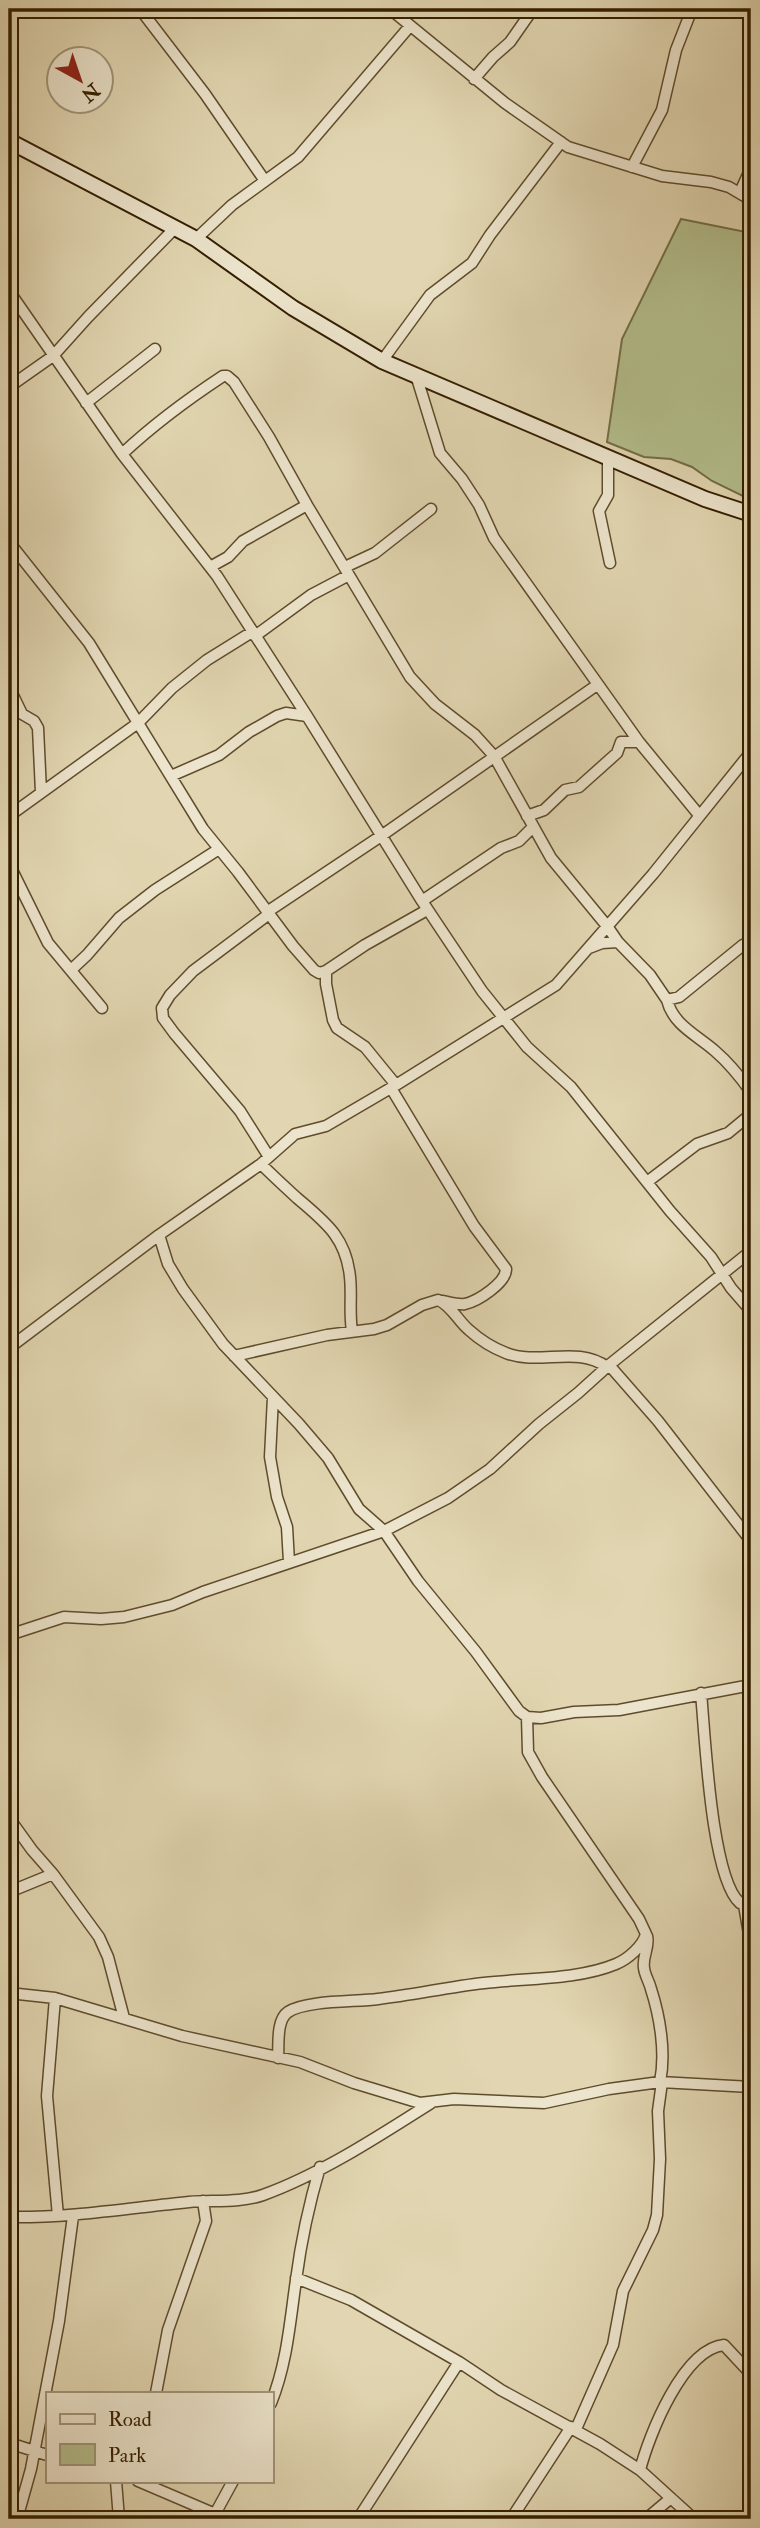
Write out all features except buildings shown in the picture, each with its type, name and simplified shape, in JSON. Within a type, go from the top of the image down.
[{"type":"main road","points":[[9,141],[196,239],[293,308],[382,361],[705,499],[751,514]]},
{"type":"street","points":[[139,9],[205,94],[265,181]]},
{"type":"street","points":[[390,9],[524,118],[561,142],[606,160],[670,178],[711,182],[740,192],[751,200]]},
{"type":"street","points":[[474,79],[493,57],[510,43],[533,9]]},
{"type":"street","points":[[632,167],[662,110],[676,50],[692,9]]},
{"type":"street","points":[[196,239],[232,205],[298,157],[410,26]]},
{"type":"street","points":[[382,361],[430,295],[472,263],[489,235],[561,142]]},
{"type":"street","points":[[740,192],[751,168]]},
{"type":"street","points":[[9,387],[53,356],[175,228]]},
{"type":"street","points":[[9,291],[122,454],[210,567],[425,905],[503,1019],[527,1046],[571,1087],[711,1257],[751,1311]]},
{"type":"street","points":[[86,402],[155,349]]},
{"type":"street","points":[[416,375],[440,453],[479,505],[494,538],[639,743],[699,815]]},
{"type":"street","points":[[122,454],[223,376],[234,382],[410,677],[435,704],[475,735],[494,756],[551,858],[618,942],[645,969],[679,1023],[717,1052],[751,1092]]},
{"type":"street","points":[[608,458],[608,495],[599,511],[610,562]]},
{"type":"street","points":[[210,567],[228,558],[243,541],[307,505]]},
{"type":"street","points":[[9,816],[138,723],[207,660],[253,634],[347,572],[432,509]]},
{"type":"street","points":[[9,542],[89,643],[203,829],[318,973],[326,971],[425,905],[501,848],[519,841],[533,828]]},
{"type":"street","points":[[352,1331],[350,1275],[335,1233],[265,1161],[240,1111],[174,1033],[163,1018],[162,1008],[170,995],[193,971],[268,913],[597,685]]},
{"type":"street","points":[[9,687],[22,714],[34,721],[38,728],[41,792]]},
{"type":"street","points":[[171,776],[219,755],[276,716],[286,713],[307,716]]},
{"type":"street","points":[[527,817],[544,810],[565,790],[579,787],[617,753],[621,742],[639,743]]},
{"type":"street","points":[[9,1348],[159,1234],[265,1161],[295,1135],[326,1126],[556,985],[653,874],[751,752]]},
{"type":"street","points":[[71,970],[119,918],[155,890],[219,849]]},
{"type":"street","points":[[9,865],[48,943],[102,1009]]},
{"type":"street","points":[[589,948],[602,943],[618,942]]},
{"type":"street","points":[[667,1000],[680,998],[743,945],[751,942]]},
{"type":"street","points":[[234,1356],[387,1325],[422,1305],[442,1301],[467,1304],[505,1278],[506,1269],[499,1256],[474,1226],[394,1086],[365,1047],[337,1028],[326,984],[326,971]]},
{"type":"street","points":[[647,1182],[697,1144],[728,1133],[751,1114]]},
{"type":"street","points":[[159,1234],[168,1264],[183,1289],[234,1356],[328,1458],[359,1509],[384,1531],[418,1581],[476,1652],[513,1704],[527,1717],[619,1710],[701,1692],[751,1685]]},
{"type":"street","points":[[9,1635],[64,1617],[101,1619],[143,1613],[384,1531],[469,1486],[608,1366],[751,1251]]},
{"type":"street","points":[[442,1301],[468,1330],[502,1351],[523,1358],[582,1356],[608,1366],[658,1420],[751,1541]]},
{"type":"street","points":[[273,1397],[270,1457],[287,1527],[289,1562]]},
{"type":"street","points":[[701,1692],[710,1803],[715,1829],[728,1887],[736,1899],[748,1905],[751,1946]]},
{"type":"street","points":[[511,2519],[573,2428],[613,2345],[623,2291],[653,2230],[657,2215],[660,2159],[658,2111],[662,2055],[651,1986],[643,1960],[649,1942],[639,1919],[542,1777],[528,1752],[527,1717]]},
{"type":"street","points":[[9,1818],[53,1874],[105,1948],[124,2018]]},
{"type":"street","points":[[9,1892],[53,1874]]},
{"type":"street","points":[[278,2058],[282,2020],[287,2013],[295,2009],[600,1969],[619,1963],[643,1942],[646,1934]]},
{"type":"street","points":[[9,1993],[55,1998],[182,2036],[300,2062],[405,2100],[544,2103],[609,2088],[661,2082],[751,2087]]},
{"type":"street","points":[[55,1998],[47,2096],[58,2216]]},
{"type":"street","points":[[9,2217],[72,2216],[203,2201],[244,2201],[288,2184],[348,2154],[432,2102]]},
{"type":"street","points":[[273,2397],[282,2369],[311,2198],[320,2167]]},
{"type":"street","points":[[156,2392],[168,2330],[206,2221],[203,2201]]},
{"type":"street","points":[[17,2519],[29,2477],[59,2321],[72,2216]]},
{"type":"street","points":[[296,2278],[351,2300],[502,2390],[573,2428],[640,2470],[694,2519]]},
{"type":"street","points":[[640,2470],[658,2419],[674,2389],[702,2354],[724,2344],[751,2374]]},
{"type":"street","points":[[358,2519],[459,2362]]},
{"type":"street","points":[[9,2443],[46,2455]]},
{"type":"street","points":[[116,2482],[119,2519]]},
{"type":"street","points":[[140,2482],[227,2519]]},
{"type":"street","points":[[215,2514],[232,2482]]},
{"type":"street","points":[[646,2519],[671,2498]]},
{"type":"green space","points":[[681,219],[751,233],[751,500],[712,481],[692,467],[671,459],[644,457],[607,442],[622,339]]}]
